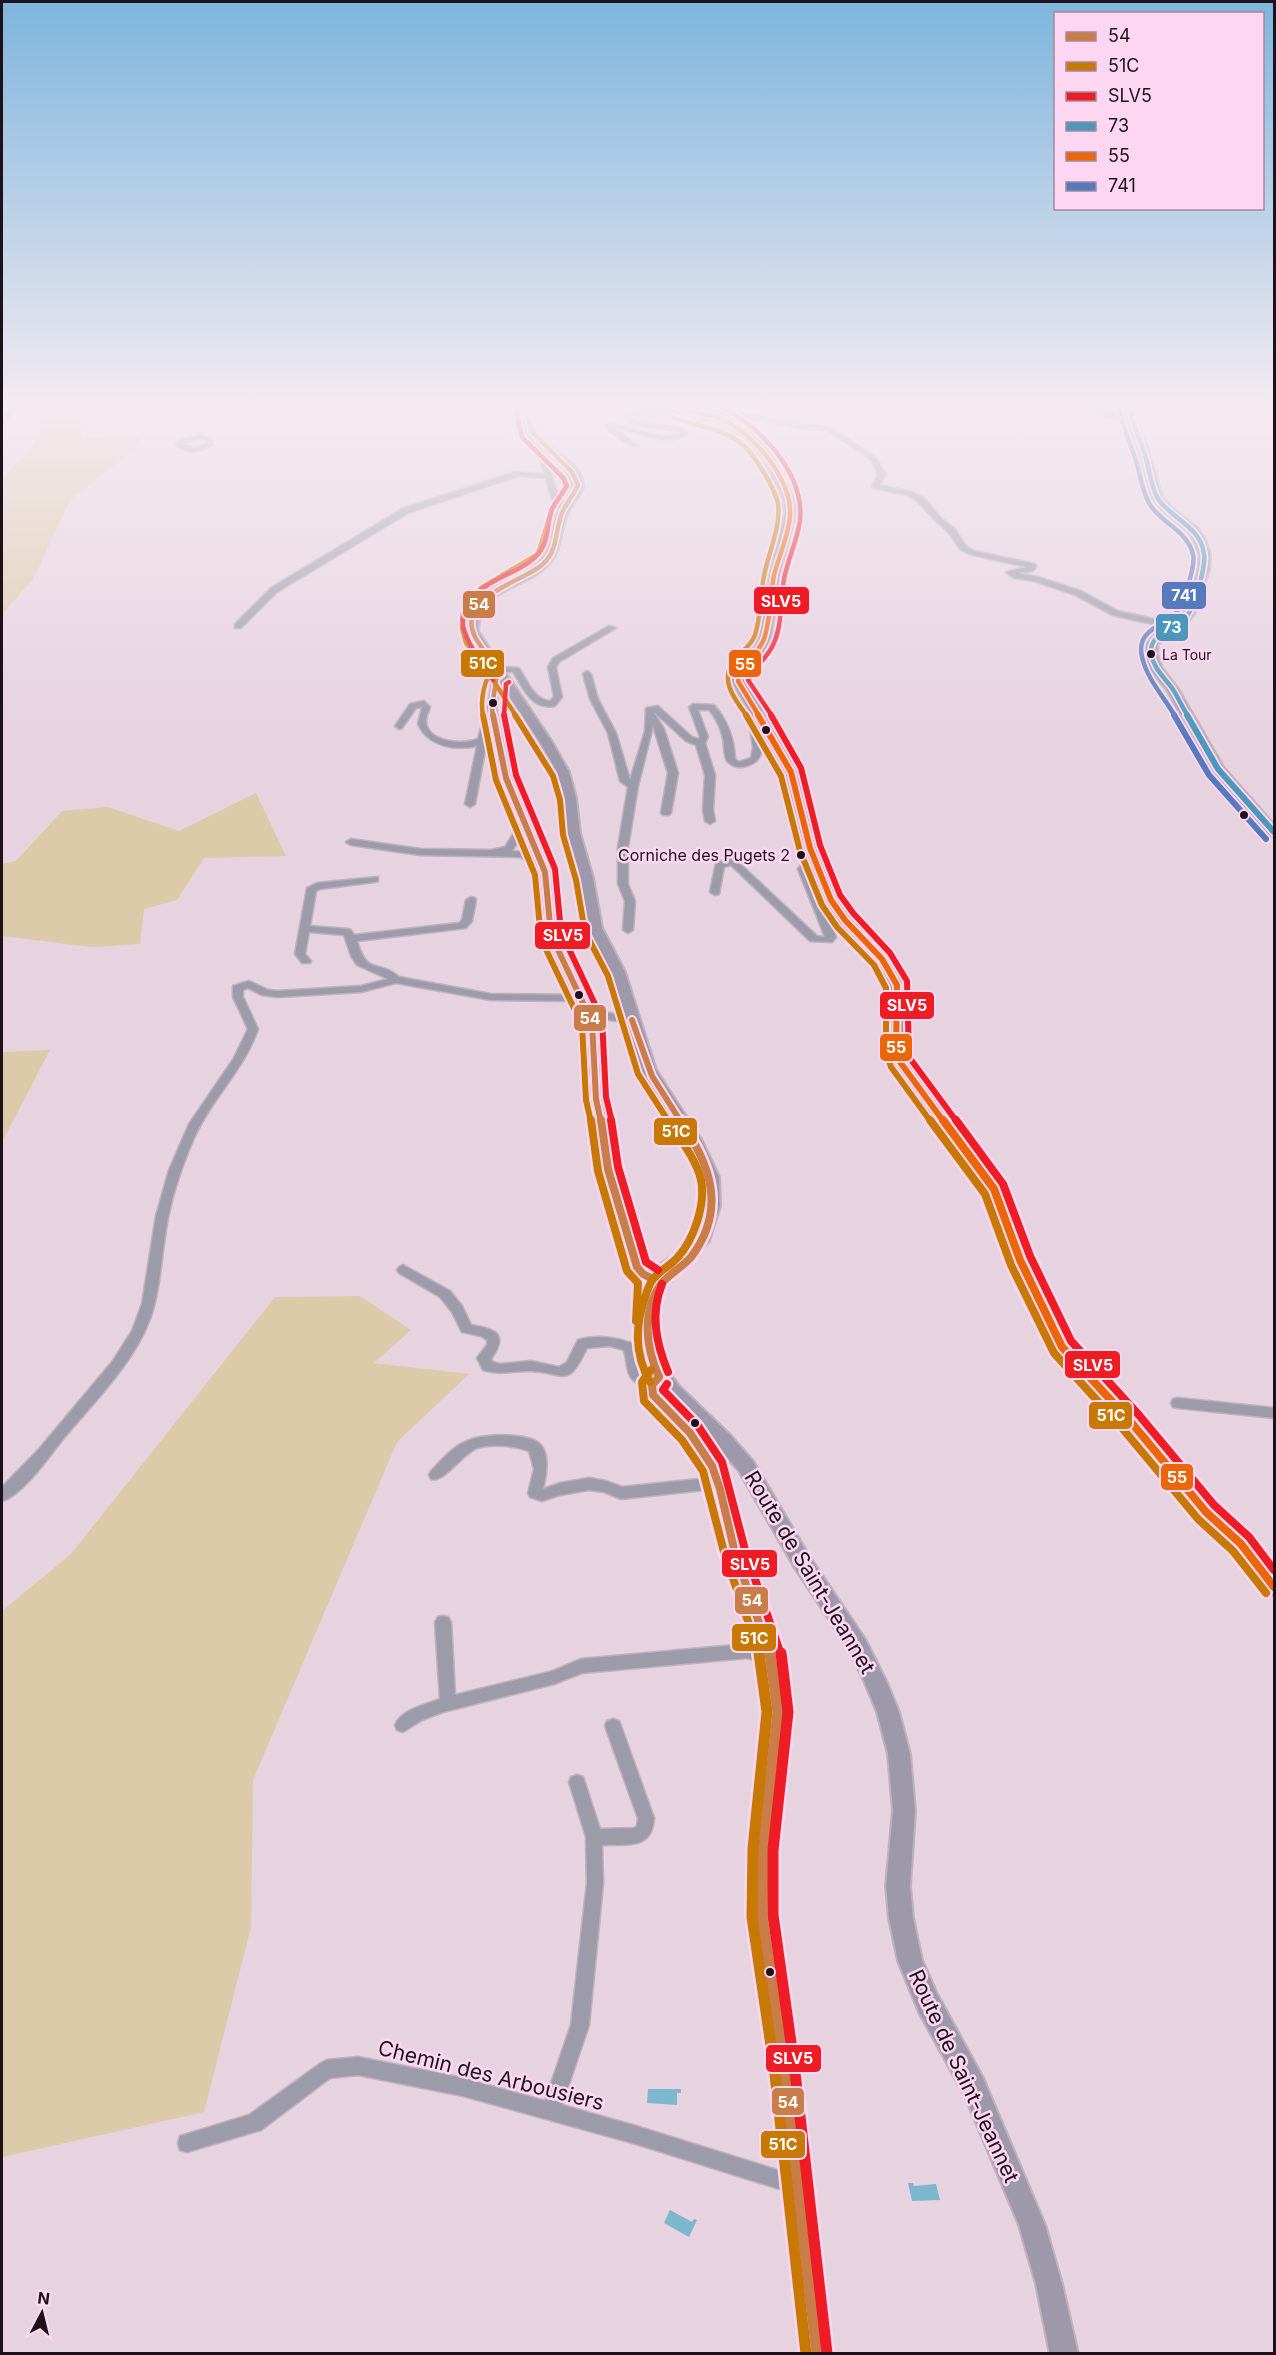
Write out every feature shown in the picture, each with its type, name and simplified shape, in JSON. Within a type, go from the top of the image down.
[{"type":"main road","points":[[562,517],[547,560],[537,569],[494,592],[483,601],[474,614],[472,627],[475,637],[501,672],[565,775],[570,798],[573,833],[586,878],[593,919],[618,972],[648,1070],[697,1147],[711,1177],[710,1218],[703,1236],[686,1264],[660,1278]]},
{"type":"main road","points":[[787,517],[774,577],[765,638],[758,652],[738,674],[740,688],[763,722],[791,772],[802,822],[815,861],[835,907],[882,959],[897,985],[896,1051],[900,1062],[975,1161],[994,1190],[1020,1260],[1062,1347],[1130,1421],[1206,1512],[1241,1544],[1275,1587]]},
{"type":"main road","points":[[1177,517],[1197,535],[1204,553],[1203,580],[1188,615],[1180,623],[1158,636],[1152,644],[1151,653],[1156,669],[1172,689],[1218,769],[1275,832]]},
{"type":"main road","name":"Route de Saint-Jeannet","points":[[660,1278],[647,1294],[647,1332],[656,1381],[724,1441],[746,1466],[802,1562],[858,1645],[888,1712],[899,1754],[904,1811],[898,1886],[901,1918],[910,1961],[928,2003],[974,2086],[1032,2225],[1049,2284],[1064,2354]]},
{"type":"street","points":[[238,626],[274,590],[395,517]]},
{"type":"street","points":[[936,517],[954,532],[956,541],[965,550],[1023,562],[1032,566],[1030,569],[1010,572],[1078,593],[1115,613],[1155,622],[1158,626],[1155,633],[1158,636]]},
{"type":"street","points":[[612,628],[556,660],[552,667],[558,697],[552,705],[543,705],[536,700],[516,670],[501,672],[496,679],[492,709],[506,778],[545,872],[552,935],[588,1013],[594,1032],[596,1099],[600,1111],[608,1169],[637,1267],[643,1274],[660,1278]]},
{"type":"street","points":[[587,674],[594,699],[612,733],[625,781],[633,786]]},
{"type":"street","points":[[399,726],[413,706],[424,704],[426,707],[421,722],[437,741],[460,745],[482,741]]},
{"type":"street","points":[[700,743],[704,737],[693,707],[711,707],[720,717],[730,745],[730,759],[736,764],[744,764],[755,759],[758,748],[754,726],[763,722]]},
{"type":"street","points":[[628,930],[630,901],[623,884],[623,846],[633,786],[649,731],[651,708],[655,708],[689,739],[700,743]]},
{"type":"street","points":[[649,713],[660,729],[673,773],[666,813]]},
{"type":"street","points":[[470,804],[485,728],[494,721]]},
{"type":"street","points":[[700,743],[710,775],[708,804],[710,820]]},
{"type":"street","points":[[418,846],[481,851],[508,849],[525,822]]},
{"type":"street","points":[[351,842],[420,852],[522,854],[530,856],[545,872]]},
{"type":"street","points":[[716,892],[719,865],[734,863],[814,939],[828,940],[831,937],[803,869],[808,862],[815,861]]},
{"type":"street","points":[[306,960],[300,954],[311,890],[317,886],[374,879]]},
{"type":"street","points":[[352,938],[462,926],[467,921],[471,900]]},
{"type":"street","points":[[304,929],[347,932],[352,938],[357,958],[363,965],[386,972],[396,980]]},
{"type":"street","points":[[2,1495],[41,1456],[111,1371],[130,1345],[143,1319],[165,1202],[188,1136],[248,1044],[252,1029],[238,998],[237,988],[249,984],[266,993],[278,994],[341,991],[361,989],[396,980],[462,994],[491,997],[580,998]]},
{"type":"street","points":[[588,1013],[632,1020]]},
{"type":"street","points":[[403,1270],[446,1294],[467,1329],[484,1332],[494,1338],[493,1346],[484,1358],[488,1366],[500,1369],[531,1366],[561,1372],[572,1365],[583,1343],[610,1341],[630,1347],[634,1376],[638,1380],[656,1381],[653,1395],[675,1415],[702,1449],[712,1466],[735,1552],[772,1659],[778,1712],[763,1849],[762,1916],[784,2065],[817,2354]]},
{"type":"street","points":[[1178,1403],[1275,1413]]},
{"type":"street","points":[[436,1475],[471,1443],[486,1440],[527,1443],[536,1448],[541,1469],[535,1493],[542,1495],[560,1489],[590,1484],[621,1493],[717,1483]]},
{"type":"street","points":[[443,1622],[448,1704]]},
{"type":"street","points":[[403,1725],[416,1715],[448,1704],[554,1677],[581,1666],[747,1651],[772,1659]]},
{"type":"street","points":[[594,1837],[637,1836],[645,1830],[646,1818],[613,1726]]},
{"type":"street","points":[[550,2111],[580,2025],[595,1883],[594,1837],[577,1782]]},
{"type":"street","name":"Chemin des Arbousiers","points":[[188,2143],[254,2123],[327,2069],[358,2066],[463,2087],[636,2135],[783,2182],[796,2183]]},
{"type":"shaded area","points":[[2,517],[62,517],[33,579],[2,614]]},
{"type":"shaded area","points":[[256,793],[286,856],[204,858],[177,900],[144,909],[140,944],[91,947],[2,936],[2,864],[16,861],[62,811],[108,807],[179,831]]},
{"type":"shaded area","points":[[50,1050],[2,1142],[2,1052]]},
{"type":"shaded area","points":[[360,1296],[411,1330],[374,1363],[469,1374],[397,1442],[253,1780],[251,1927],[204,2112],[2,2157],[2,1611],[71,1554],[275,1297]]},
{"type":"water","points":[[648,2089],[681,2089],[681,2093],[677,2093],[677,2105],[647,2103]]},
{"type":"water","points":[[908,2183],[913,2183],[914,2186],[936,2184],[940,2200],[912,2201]]},
{"type":"water","points":[[670,2210],[692,2222],[694,2219],[697,2220],[689,2237],[664,2223]]},
{"type":"transit line","name":"51C","points":[[550,517],[538,554],[481,588],[466,606],[462,628],[466,643],[481,661],[553,776],[560,800],[563,835],[576,880],[585,932],[608,976],[638,1074],[685,1146],[701,1180],[701,1205],[693,1232],[678,1257],[652,1279],[643,1304],[637,1331],[637,1343],[642,1367],[650,1382]]},
{"type":"transit line","name":"SLV5","points":[[493,680],[464,636],[462,618],[465,605],[486,585],[514,571],[538,554],[546,538],[550,517]]},
{"type":"transit line","name":"54","points":[[502,674],[482,649],[473,632],[471,619],[475,609],[484,599],[543,564],[554,546],[561,517]]},
{"type":"transit line","name":"51C","points":[[778,517],[764,574],[755,635],[749,646],[734,660],[729,669],[728,683],[731,693],[754,727],[781,776],[800,851],[822,905],[837,927],[874,965],[886,988],[886,1052],[891,1067],[985,1194],[1011,1265],[1054,1353],[1122,1428],[1198,1519],[1233,1551],[1266,1593]]},
{"type":"transit line","name":"55","points":[[790,517],[774,577],[765,636],[759,648],[745,663],[738,681],[791,772],[810,848],[831,900],[845,920],[882,959],[897,985],[896,1051],[900,1062],[994,1189],[1020,1260],[1062,1347],[1130,1421],[1206,1512],[1241,1544],[1274,1587]]},
{"type":"transit line","name":"SLV5","points":[[800,517],[784,579],[777,636],[772,648],[748,680],[772,716],[801,768],[820,845],[840,895],[853,913],[890,953],[907,981],[909,1057],[1003,1184],[1030,1256],[1071,1341],[1138,1414],[1214,1505],[1249,1537],[1274,1570]]},
{"type":"transit line","name":"741","points":[[1160,517],[1185,537],[1194,555],[1191,575],[1180,608],[1174,615],[1153,627],[1142,640],[1141,654],[1146,672],[1163,695],[1209,775],[1266,839]]},
{"type":"transit line","name":"73","points":[[1177,517],[1199,538],[1204,554],[1203,570],[1189,614],[1180,623],[1160,635],[1152,644],[1151,653],[1156,669],[1172,689],[1218,769],[1274,832]]},
{"type":"transit line","name":"51C","points":[[495,666],[486,676],[482,709],[496,780],[535,875],[541,939],[582,1025],[586,1100],[598,1171],[627,1271],[638,1283],[636,1321]]},
{"type":"transit line","name":"54","points":[[502,674],[496,679],[492,709],[506,778],[545,872],[551,935],[592,1022],[596,1099],[600,1111],[608,1169],[637,1267],[643,1274],[653,1279]]},
{"type":"transit line","name":"SLV5","points":[[509,682],[506,684],[503,709],[516,775],[555,869],[561,932],[602,1019],[606,1097],[618,1167],[646,1262],[658,1270]]},
{"type":"transit line","name":"54","points":[[632,1020],[652,1076],[702,1157],[712,1189],[711,1215],[702,1240],[688,1261],[661,1285],[651,1307],[648,1319],[648,1343],[659,1377]]},
{"type":"transit line","name":"SLV5","points":[[662,1284],[655,1305],[655,1328],[668,1372]]},
{"type":"transit line","name":"51C","points":[[651,1370],[642,1382],[644,1401],[682,1440],[703,1471],[725,1556],[762,1661],[767,1712],[753,1848],[752,1917],[774,2066],[806,2354]]},
{"type":"transit line","name":"54","points":[[659,1377],[652,1385],[653,1395],[690,1433],[712,1466],[720,1489],[735,1553],[772,1659],[778,1712],[763,1849],[762,1916],[784,2065],[817,2354]]},
{"type":"transit line","name":"SLV5","points":[[667,1384],[663,1390],[698,1426],[722,1462],[745,1550],[782,1657],[788,1712],[773,1850],[773,1915],[794,2064],[827,2353]]},
{"type":"place","name":"La Tour","points":[[1151,654]]},
{"type":"place","name":"Corniche des Pugets 2","points":[[801,855]]}]
